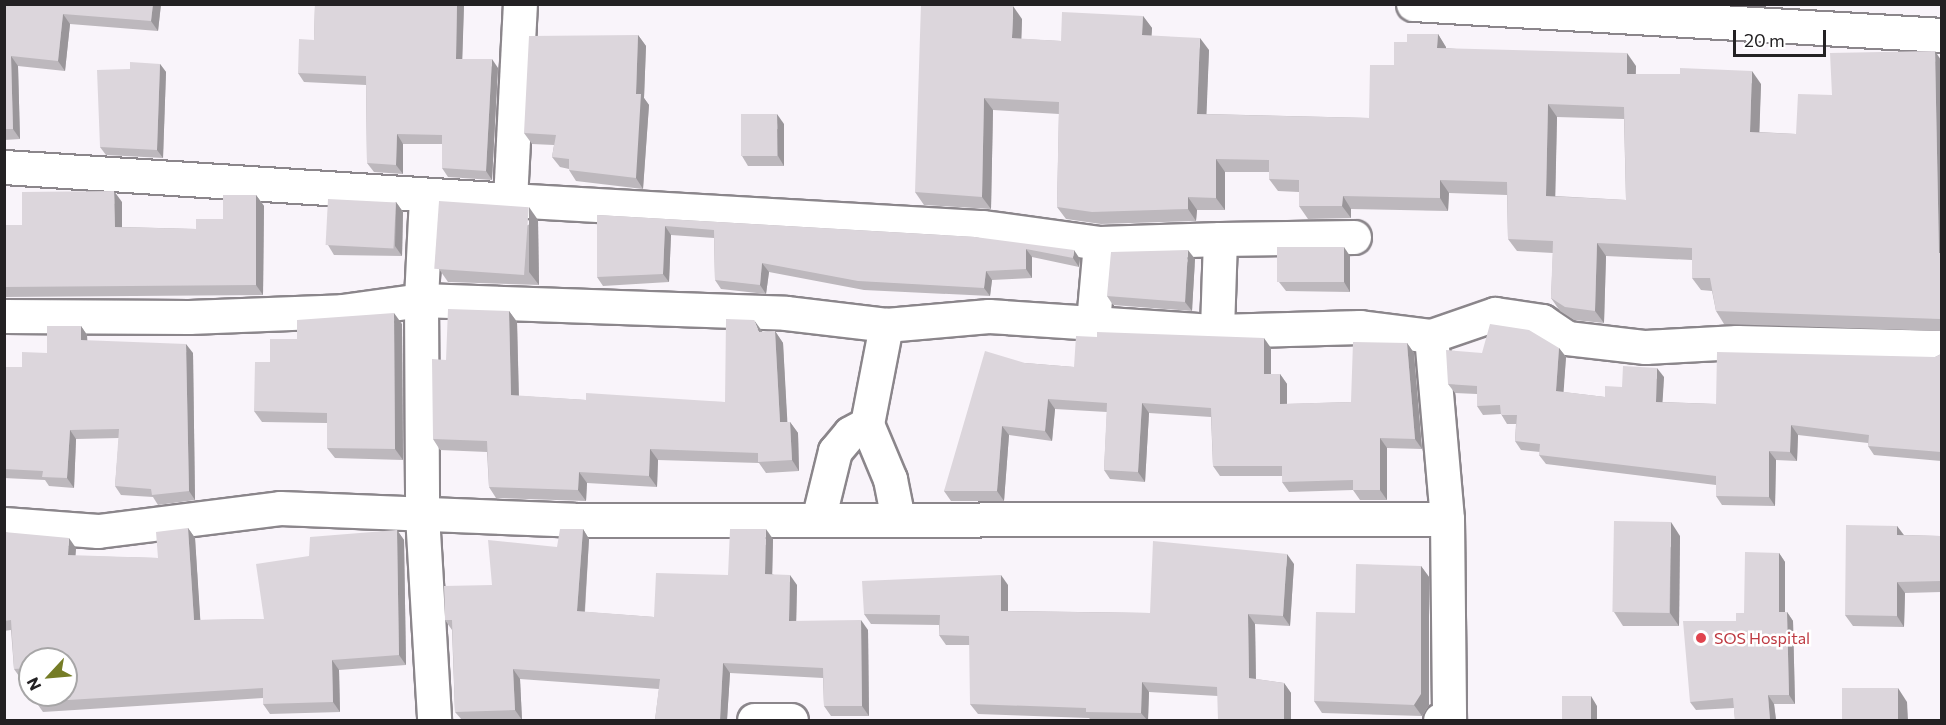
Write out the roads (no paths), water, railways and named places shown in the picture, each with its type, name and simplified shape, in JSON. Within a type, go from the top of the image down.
[{"type":"street","points":[[510,200],[520,4]]},
{"type":"street","points":[[1413,4],[1941,35]]},
{"type":"street","points":[[4,167],[426,197],[983,227],[1100,243],[1354,237]]},
{"type":"street","points":[[426,197],[421,300],[422,515],[434,720]]},
{"type":"street","points":[[1217,331],[1220,239]]},
{"type":"street","points":[[1094,322],[1100,243]]},
{"type":"street","points":[[4,316],[189,317],[342,311],[421,300],[786,313],[886,325],[989,316],[1217,331],[1360,327],[1431,336],[1495,315],[1542,321],[1567,338],[1645,347],[1737,342],[1941,347]]},
{"type":"street","points":[[886,325],[867,424],[890,479],[898,519]]},
{"type":"street","points":[[1431,336],[1447,519],[1449,720],[1440,720]]},
{"type":"street","points":[[818,520],[835,451],[849,433],[867,424]]},
{"type":"street","points":[[4,524],[99,531],[280,508],[422,515],[818,520],[1447,519]]},
{"type":"street","points":[[754,720],[791,720]]},
{"type":"place","name":"SOS Hospital","points":[[1701,638]]}]
